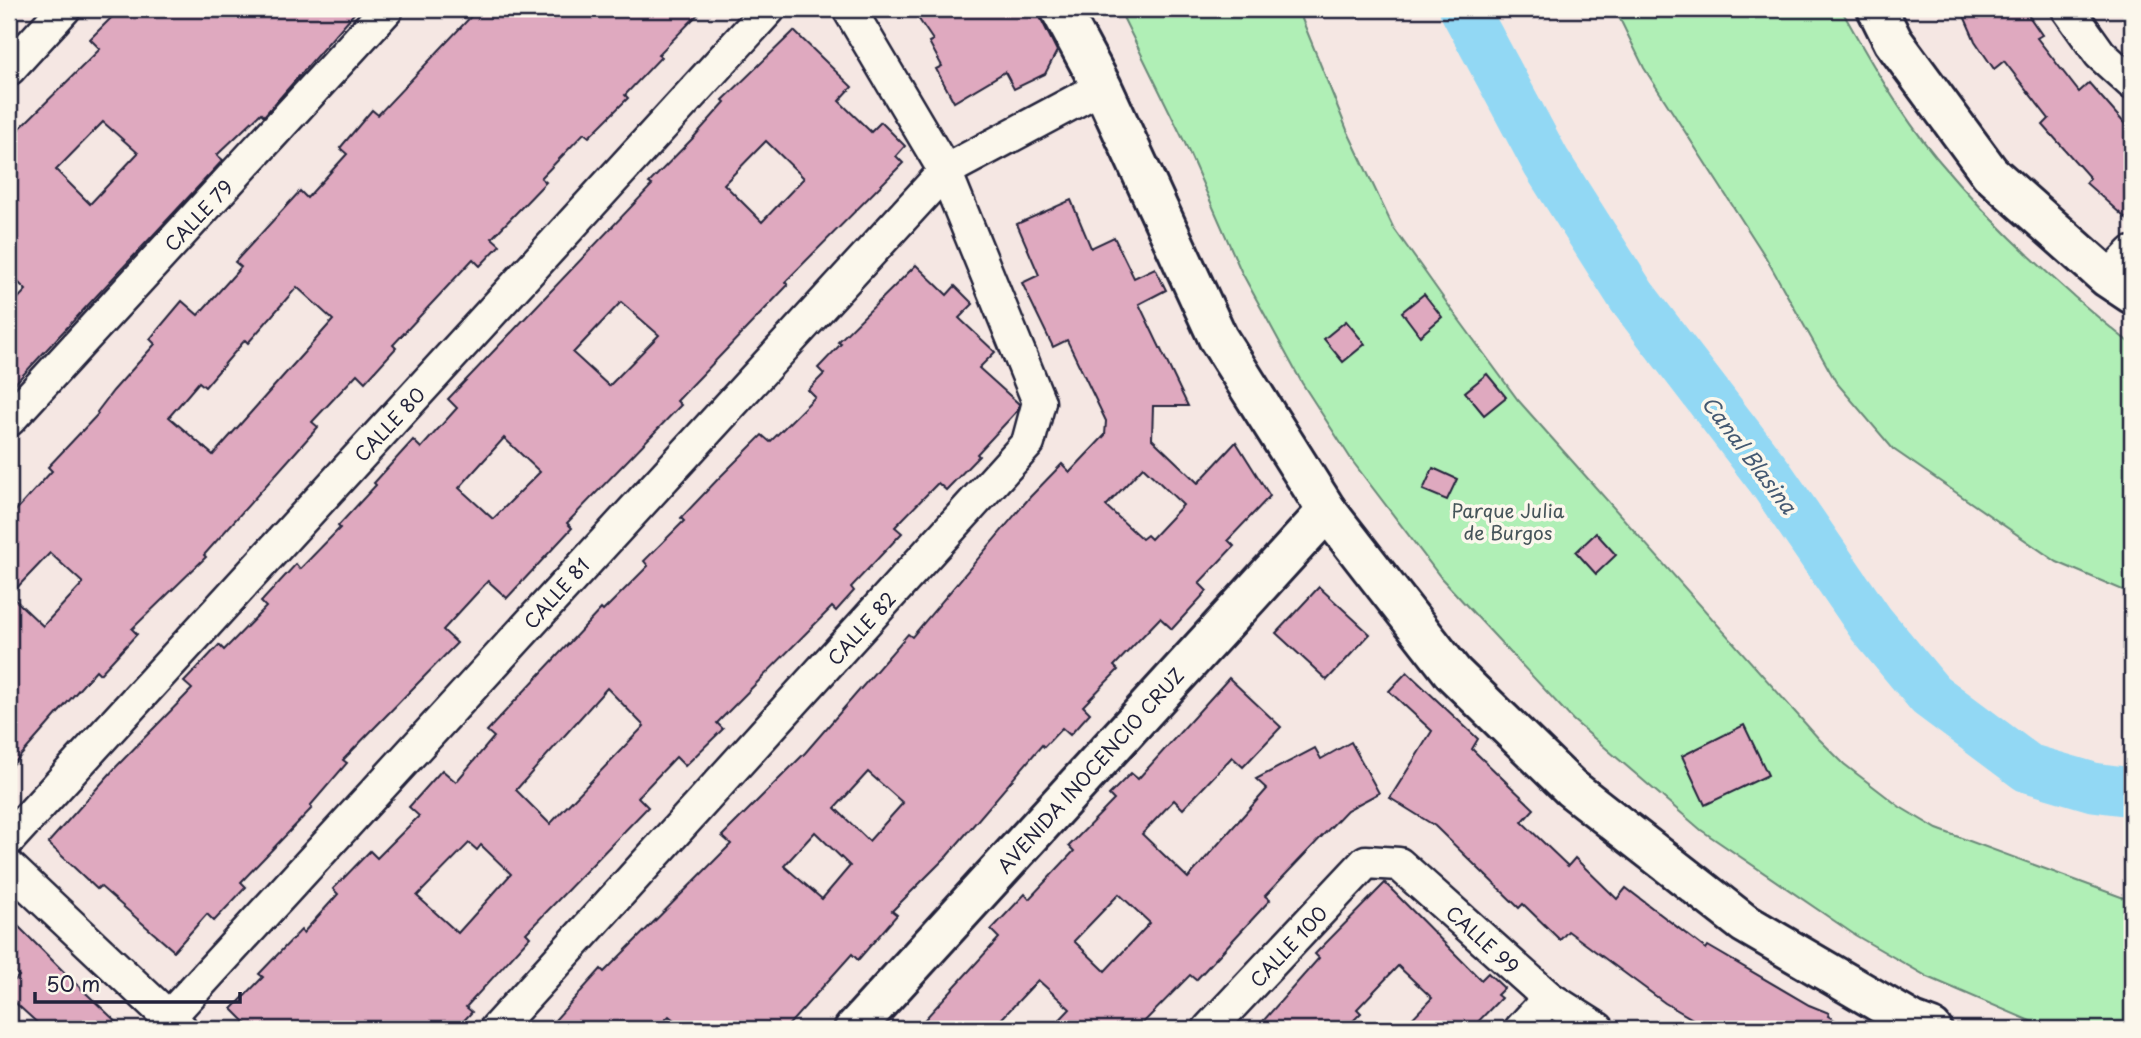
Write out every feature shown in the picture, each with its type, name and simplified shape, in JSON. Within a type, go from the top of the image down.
[{"type":"street","points":[[9,69],[64,9]]},
{"type":"street","name":"CALLE 79","points":[[9,420],[387,9]]},
{"type":"street","name":"CALLE 80","points":[[9,839],[769,9]]},
{"type":"street","name":"CALLE 82","points":[[496,1029],[1028,443],[1039,402],[945,171],[849,9]]},
{"type":"street","points":[[1060,9],[1102,87],[1218,338],[1327,511],[1454,673],[1571,788],[1744,923],[1913,1022],[1932,1029]]},
{"type":"street","points":[[1877,9],[1893,41],[1990,173],[2124,275]]},
{"type":"street","points":[[2068,9],[2099,54],[2132,83]]},
{"type":"street","name":"CALLE 81","points":[[175,1023],[945,171],[1102,87]]},
{"type":"street","name":"AVENIDA INOCENCIO CRUZ","points":[[854,1029],[1327,511]]},
{"type":"street","name":"CALLE 99","points":[[1366,862],[1399,864],[1549,998],[1598,1029]]},
{"type":"street","name":"CALLE 100","points":[[1209,1029],[1366,862]]},
{"type":"street","points":[[9,867],[175,1023]]},
{"type":"street","points":[[1521,1029],[1549,998]]},
{"type":"green space","name":"Parque Julia de Burgos","points":[[1119,9],[1298,9],[1347,130],[1393,227],[1454,313],[1518,400],[1819,739],[1844,764],[1900,807],[1937,829],[2132,901],[2132,1029],[2049,1029],[1928,977],[1855,935],[1701,830],[1573,720],[1442,579],[1353,462],[1302,383],[1241,271],[1184,141]]},
{"type":"green space","points":[[1615,9],[1841,9],[1897,104],[1922,140],[1958,183],[2029,256],[2132,345],[2132,594],[2057,562],[1893,449],[1836,382],[1765,256],[1644,68]]},
{"type":"building","points":[[120,9],[358,9],[264,116],[261,113],[217,155],[223,160],[9,390],[9,308],[26,290],[9,273],[9,139],[100,49],[90,39]],"holes":[[[103,122],[138,153],[90,204],[56,170]]]},
{"type":"building","points":[[478,9],[703,9],[658,55],[661,57],[625,95],[628,98],[589,137],[584,133],[541,178],[546,182],[492,238],[500,245],[480,266],[473,259],[393,345],[396,348],[365,382],[357,374],[312,422],[318,427],[204,555],[206,557],[132,629],[137,634],[100,674],[96,670],[9,769],[9,518],[52,471],[48,467],[98,414],[113,391],[155,344],[150,339],[182,301],[198,315],[241,267],[235,262],[300,191],[307,198],[347,154],[340,148],[372,110],[378,115]],"holes":[[[297,287],[333,320],[213,455],[169,417],[199,382],[205,387],[245,340],[248,343]],[[50,553],[83,583],[43,626],[10,595]]]},
{"type":"building","points":[[912,9],[1036,9],[1057,51],[1045,74],[1014,89],[1005,72],[954,102],[936,69],[942,66],[929,42],[933,40]]},
{"type":"building","points":[[1961,9],[2024,9],[2042,35],[2037,38],[2079,92],[2089,83],[2132,132],[2132,224],[2086,183],[2090,178],[2043,125],[2049,119],[2004,61],[1994,69],[1975,41]]},
{"type":"building","points":[[794,31],[852,87],[839,101],[871,132],[881,122],[905,146],[896,156],[903,163],[785,282],[788,285],[677,401],[681,405],[567,523],[572,528],[507,598],[488,581],[443,630],[457,643],[343,760],[347,763],[310,806],[312,808],[241,882],[246,887],[214,921],[207,914],[174,951],[100,886],[97,889],[48,843],[116,767],[192,689],[184,682],[219,645],[224,650],[266,607],[261,602],[296,564],[300,569],[340,528],[338,526],[413,440],[421,448],[457,408],[448,399],[652,185],[649,183],[693,138],[725,102],[723,100]],"holes":[[[766,141],[804,178],[762,222],[724,184]],[[621,302],[659,335],[609,386],[573,353]],[[504,438],[540,472],[493,519],[459,488]]]},
{"type":"building","points":[[1071,200],[1091,248],[1114,237],[1134,278],[1155,268],[1166,290],[1139,304],[1188,406],[1153,406],[1152,439],[1198,483],[1236,442],[1270,496],[1228,540],[1234,546],[1199,583],[1207,591],[1172,629],[1160,618],[1114,666],[1118,670],[1083,706],[1090,713],[1070,735],[1062,728],[1044,747],[1042,745],[947,856],[892,911],[897,915],[858,960],[852,954],[785,1029],[685,1029],[669,1016],[656,1029],[547,1029],[601,969],[604,972],[731,844],[722,836],[805,753],[908,634],[912,637],[1030,497],[1062,464],[1070,472],[1105,435],[1106,421],[1067,340],[1053,347],[1022,283],[1039,275],[1017,224]],"holes":[[[1143,467],[1183,505],[1151,539],[1147,535],[1142,539],[1106,506]],[[868,772],[903,803],[869,841],[835,808]],[[815,832],[850,866],[822,899],[784,866]]]},
{"type":"building","points":[[916,265],[947,295],[955,286],[973,304],[959,318],[995,352],[979,368],[1019,404],[1018,410],[946,490],[938,483],[895,527],[902,533],[851,587],[854,591],[836,611],[832,607],[717,723],[723,729],[685,766],[676,757],[638,797],[648,807],[526,933],[530,937],[466,1007],[472,1012],[456,1029],[252,1029],[232,1009],[263,977],[259,974],[301,930],[303,933],[338,894],[333,889],[370,851],[377,858],[419,816],[409,807],[442,770],[456,782],[494,737],[487,731],[601,609],[603,611],[648,566],[644,561],[684,521],[681,518],[720,477],[762,435],[770,442],[815,397],[808,390],[824,374],[818,368],[841,344],[838,342]],"holes":[[[607,688],[644,726],[550,824],[516,790]],[[469,843],[477,850],[481,845],[511,874],[458,933],[417,896]]]},
{"type":"building","points":[[1424,294],[1442,317],[1420,336],[1402,312]]},
{"type":"building","points":[[1346,321],[1365,344],[1343,362],[1324,339]]},
{"type":"building","points":[[1487,374],[1506,397],[1484,415],[1465,392]]},
{"type":"building","points":[[1433,468],[1457,479],[1447,500],[1423,490]]},
{"type":"building","points":[[1596,533],[1616,555],[1596,574],[1576,552]]},
{"type":"building","points":[[1319,587],[1370,634],[1327,680],[1276,633]]},
{"type":"building","points":[[1407,672],[1478,739],[1472,749],[1534,809],[1522,822],[1568,866],[1575,858],[1617,899],[1626,888],[1706,949],[1708,946],[1809,1005],[1829,1013],[1828,1016],[1850,1029],[1710,1029],[1665,1003],[1568,931],[1560,940],[1523,904],[1519,908],[1435,826],[1390,798],[1432,731],[1389,691]]},
{"type":"building","points":[[1229,678],[1281,727],[1243,767],[1232,757],[1183,809],[1174,800],[1142,834],[1188,878],[1267,789],[1256,779],[1315,748],[1321,759],[1351,742],[1379,793],[1347,810],[1265,896],[1270,900],[1196,980],[1190,975],[1137,1029],[1051,1029],[1070,1009],[1038,980],[992,1029],[916,1029],[999,938],[991,930],[1025,894],[1029,899],[1074,851],[1069,846],[1114,800],[1109,795],[1131,773],[1138,779]],"holes":[[[1119,894],[1150,923],[1105,971],[1074,941]]]},
{"type":"building","points":[[1744,725],[1768,775],[1705,805],[1682,756]]},
{"type":"building","points":[[1385,883],[1481,980],[1488,973],[1504,988],[1497,995],[1501,998],[1471,1029],[1402,1029],[1432,998],[1398,966],[1357,1009],[1361,1013],[1345,1029],[1256,1029],[1319,958],[1315,954]]},
{"type":"building","points":[[9,917],[124,1029],[44,1029],[9,997],[9,986],[19,976],[9,966]]},
{"type":"waterway","name":"Canal Blasina","points":[[1464,9],[1546,162],[1632,297],[1770,477],[1871,624],[1930,695],[2028,768],[2093,787],[2132,792]]}]
